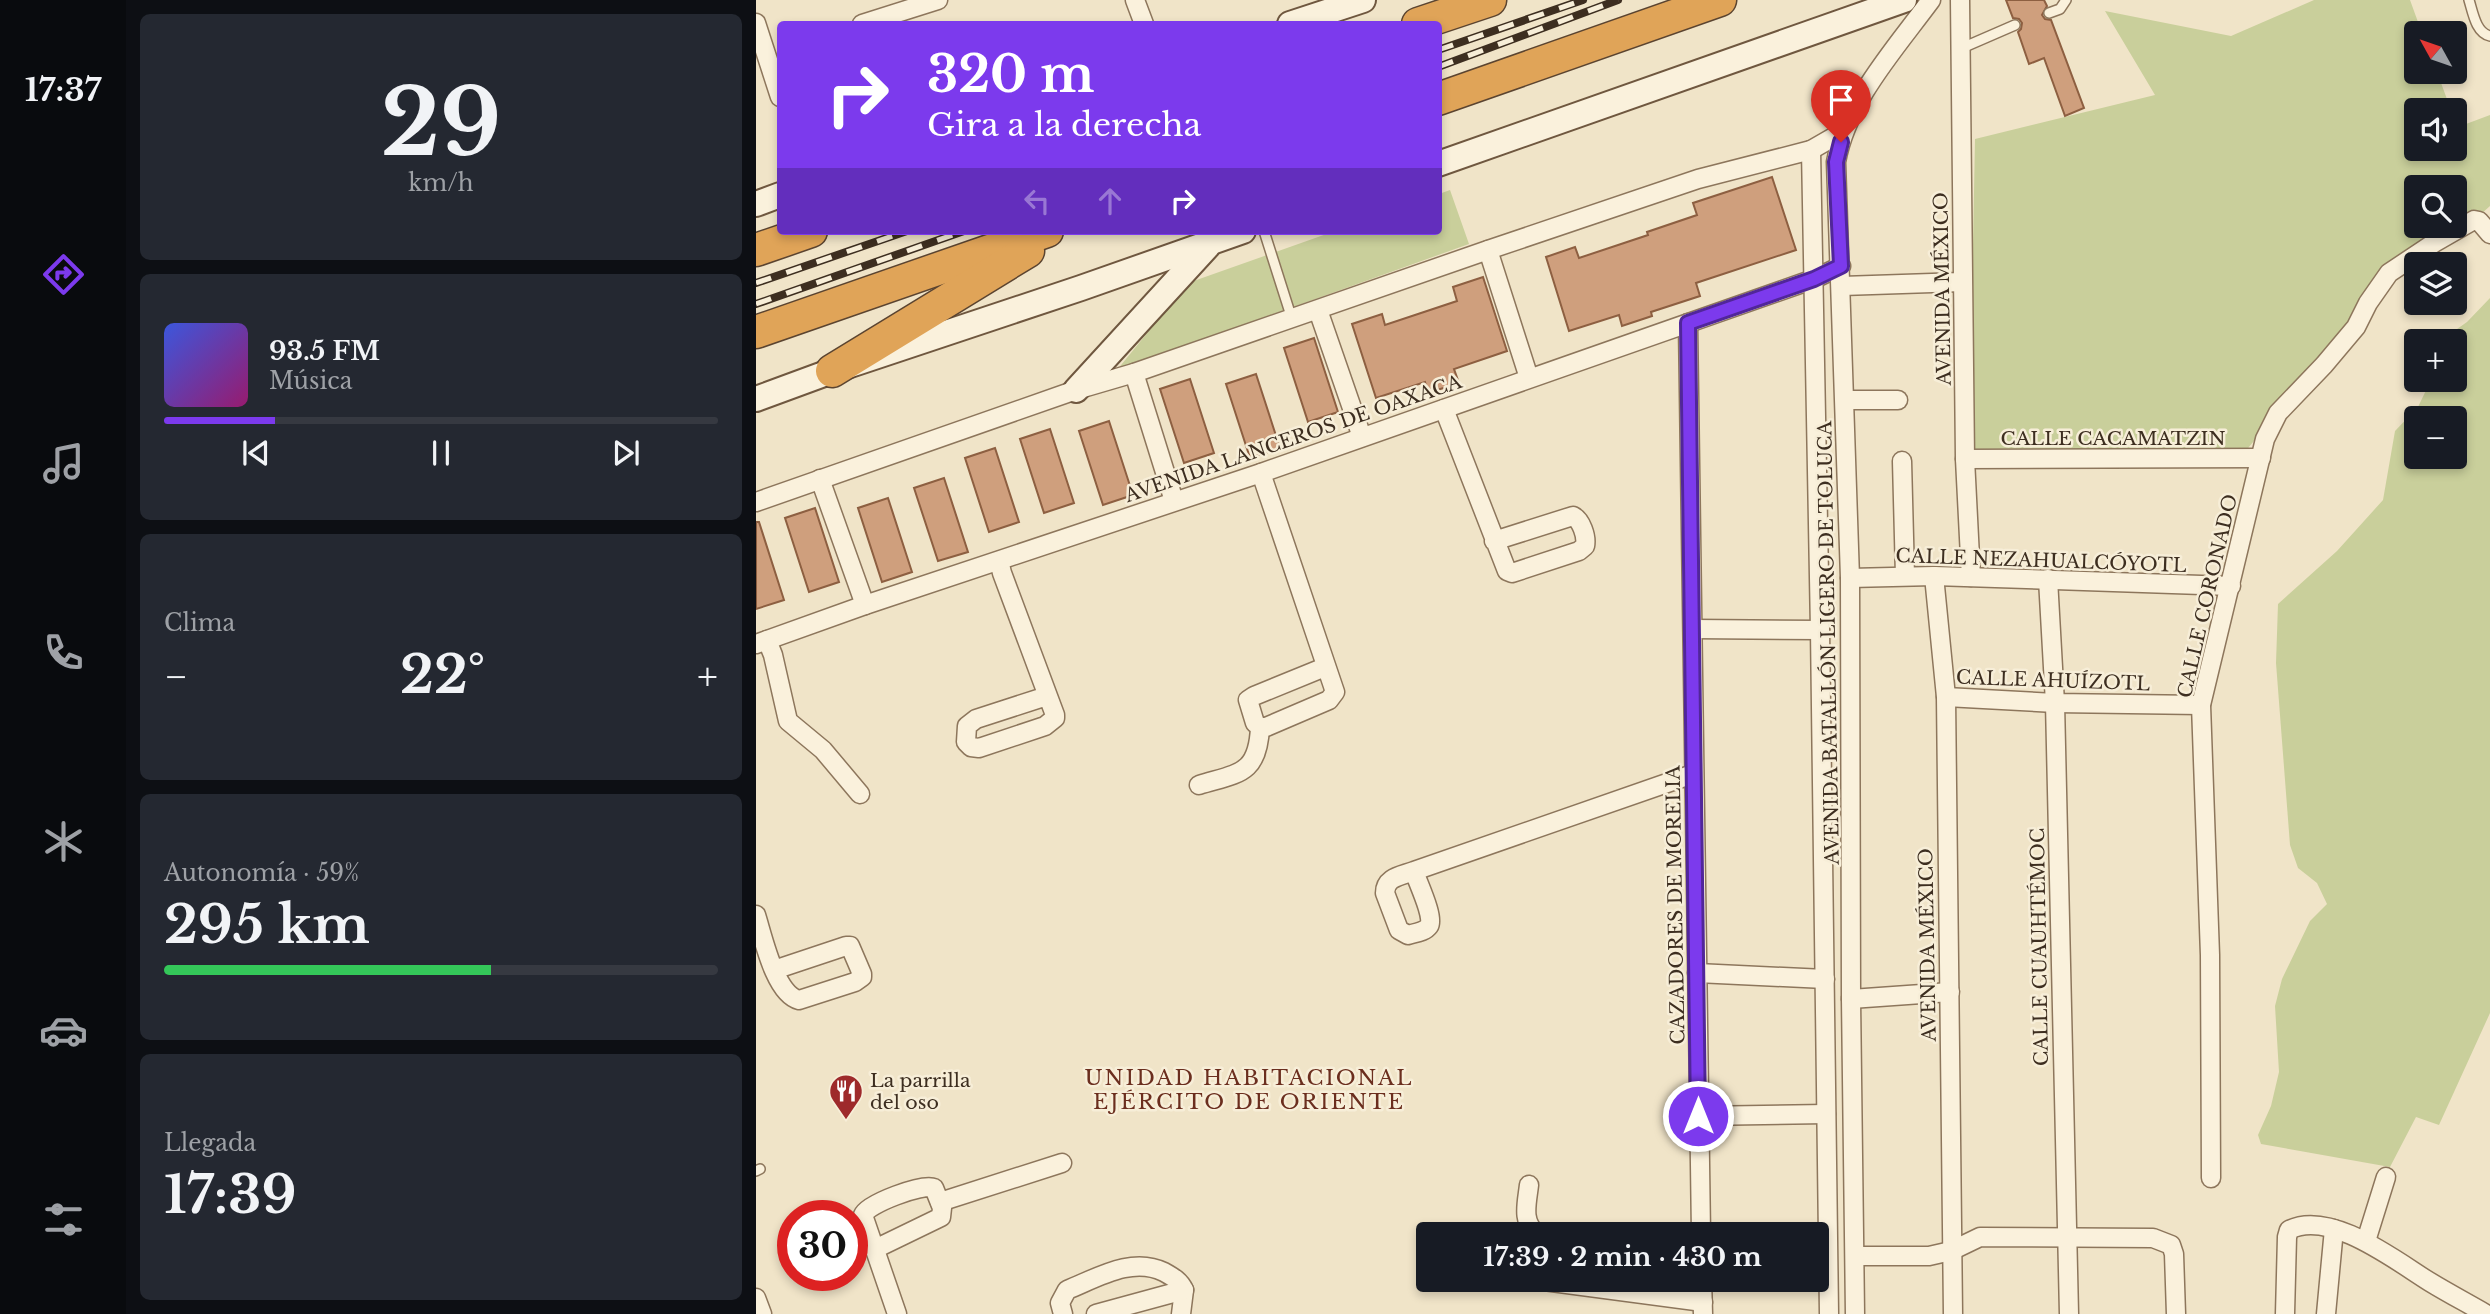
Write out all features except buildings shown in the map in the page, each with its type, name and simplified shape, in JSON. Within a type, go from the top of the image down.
[{"type":"highway","points":[[1427,21],[1490,0]]},
{"type":"highway","points":[[1442,98],[1720,0]]},
{"type":"highway","points":[[756,250],[799,235]]},
{"type":"highway","points":[[756,332],[1035,235]]},
{"type":"highway","points":[[832,371],[1054,235]]},
{"type":"main road","points":[[1299,21],[1363,0]]},
{"type":"main road","points":[[1442,163],[1904,0]]},
{"type":"main road","points":[[756,204],[777,196]]},
{"type":"main road","points":[[756,399],[1232,235]]},
{"type":"main road","points":[[1076,390],[1211,242]]},
{"type":"street","points":[[872,21],[938,0]]},
{"type":"street","points":[[1135,0],[1143,21]]},
{"type":"street","name":"AVENIDA BATALLÓN LIGERO DE TOLUCA","points":[[1856,1314],[1850,578],[1836,162],[1844,131],[1874,79],[1931,0]]},
{"type":"street","name":"AVENIDA MÉXICO","points":[[1960,0],[1965,459],[1971,577]]},
{"type":"street","points":[[756,23],[777,86]]},
{"type":"street","points":[[756,502],[1076,390],[1134,373],[1698,179],[1811,150],[1844,131]]},
{"type":"street","name":"AVENIDA BATALLÓN LIGERO DE TOLUCA","points":[[1811,150],[1821,630],[1829,1314]]},
{"type":"street","name":"CALLE CORONADO","points":[[2211,1178],[2210,955],[2202,705],[2265,439],[2278,413],[2356,327],[2368,303],[2389,273],[2474,220],[2479,221],[2490,234]]},
{"type":"street","points":[[1488,250],[1529,378]]},
{"type":"street","name":"AVENIDA LANCEROS DE OAXACA","points":[[762,642],[1261,473],[1814,279],[1841,266]]},
{"type":"street","points":[[1842,286],[1962,282]]},
{"type":"street","points":[[1318,310],[1362,437]]},
{"type":"street","name":"CAZADORES DE MORELIA","points":[[1688,323],[1701,1222]]},
{"type":"street","points":[[1134,373],[1174,501]]},
{"type":"street","points":[[1846,400],[1898,400]]},
{"type":"street","points":[[1444,409],[1494,541],[1506,568],[1512,573],[1579,551],[1585,546],[1586,540],[1578,520],[1573,516],[1494,541]]},
{"type":"street","name":"CALLE CACAMATZIN","points":[[1965,459],[2261,458]]},
{"type":"street","points":[[1902,461],[1905,576]]},
{"type":"street","points":[[1261,473],[1325,667],[1335,689],[1332,698],[1266,727],[1255,723],[1248,700],[1325,667]]},
{"type":"street","points":[[820,479],[865,605]]},
{"type":"street","points":[[999,561],[1055,715],[1053,722],[1049,724],[979,748],[971,747],[966,742],[967,726],[976,719],[1047,696]]},
{"type":"street","name":"AVENIDA MÉXICO","points":[[1934,576],[1945,697],[1953,1314]]},
{"type":"street","name":"CALLE NEZAHUALCÓYOTL","points":[[1850,578],[1934,576],[2231,586]]},
{"type":"street","name":"CALLE CUAUHTÉMOC","points":[[2048,579],[2055,703],[2069,1314]]},
{"type":"street","points":[[1694,629],[1821,630]]},
{"type":"street","points":[[762,642],[773,655],[788,721],[823,750],[860,794]]},
{"type":"street","name":"CALLE AHUÍZOTL","points":[[1945,697],[2055,703],[2202,705]]},
{"type":"street","points":[[1199,785],[1236,774],[1247,767],[1256,758],[1260,727]]},
{"type":"street","points":[[1414,871],[1693,774]]},
{"type":"street","points":[[756,915],[775,970],[792,998],[799,1000],[855,982],[862,977],[850,946],[775,970]]},
{"type":"street","points":[[1697,973],[1825,979]]},
{"type":"street","points":[[1852,999],[1950,992]]},
{"type":"street","points":[[1698,1116],[1826,1114]]},
{"type":"street","points":[[940,1202],[1062,1163]]},
{"type":"street","points":[[2366,1241],[2386,1177]]},
{"type":"street","points":[[1527,1222],[1525,1214],[1529,1185]]},
{"type":"street","points":[[875,1249],[941,1217],[943,1213],[934,1188],[924,1186],[865,1209],[863,1220],[897,1314]]},
{"type":"street","points":[[2285,1314],[2287,1237],[2289,1230],[2302,1226],[2334,1228],[2366,1241],[2486,1314]]},
{"type":"street","points":[[2326,1314],[2334,1228]]},
{"type":"street","points":[[1855,1256],[1929,1256],[1951,1251],[1980,1237],[2153,1238],[2171,1245],[2175,1264],[2176,1314]]},
{"type":"street","points":[[1063,1314],[1060,1303],[1067,1290],[1129,1266],[1159,1269],[1177,1279],[1184,1290],[1181,1314]]},
{"type":"street","points":[[1096,1314],[1184,1290]]},
{"type":"street","points":[[1631,1292],[1703,1308]]},
{"type":"street","points":[[756,1298],[762,1314]]},
{"type":"lane","points":[[2049,13],[2060,9],[2066,0]]},
{"type":"lane","points":[[2469,0],[2480,29],[2483,34],[2490,36]]},
{"type":"lane","points":[[1962,48],[2015,25]]},
{"type":"lane","points":[[1265,235],[1292,319]]},
{"type":"green space","points":[[2314,0],[2410,0],[2418,21],[2404,21],[2404,84],[2441,84],[2447,98],[2404,98],[2404,161],[2467,161],[2467,124],[2490,115],[2490,206],[2480,215],[2467,212],[2467,175],[2404,175],[2404,238],[2435,238],[2421,252],[2404,252],[2404,269],[2350,324],[2244,453],[1969,456],[1975,139],[2155,95],[2105,11],[2231,36]]},
{"type":"green space","points":[[1450,190],[1469,244],[1117,370],[1188,283],[1324,235],[1442,235],[1442,193]]},
{"type":"green space","points":[[2490,298],[2490,1013],[2439,1125],[2416,1117],[2390,1167],[2261,1144],[2258,1135],[2271,1106],[2279,1072],[2275,1006],[2282,979],[2310,921],[2327,904],[2317,883],[2298,868],[2290,845],[2276,663],[2278,604],[2337,551],[2383,500],[2395,431],[2404,422],[2404,469],[2467,469],[2467,406],[2418,406],[2425,392],[2467,392],[2467,329],[2457,329]]},
{"type":"railway","points":[[1442,49],[1583,0]]},
{"type":"railway","points":[[1442,66],[1618,0]]},
{"type":"railway","points":[[756,283],[895,235]]},
{"type":"railway","points":[[756,304],[953,235]]},
{"type":"place","name":"La parrilla del oso","points":[[846,1121]]},
{"type":"district","name":"UNIDAD HABITACIONAL EJÉRCITO DE ORIENTE","points":[[1249,1090]]},
{"type":"route","points":[[1698,1116],[1693,774],[1694,629],[1688,323],[1814,279],[1841,266],[1836,162],[1841,142]]}]
